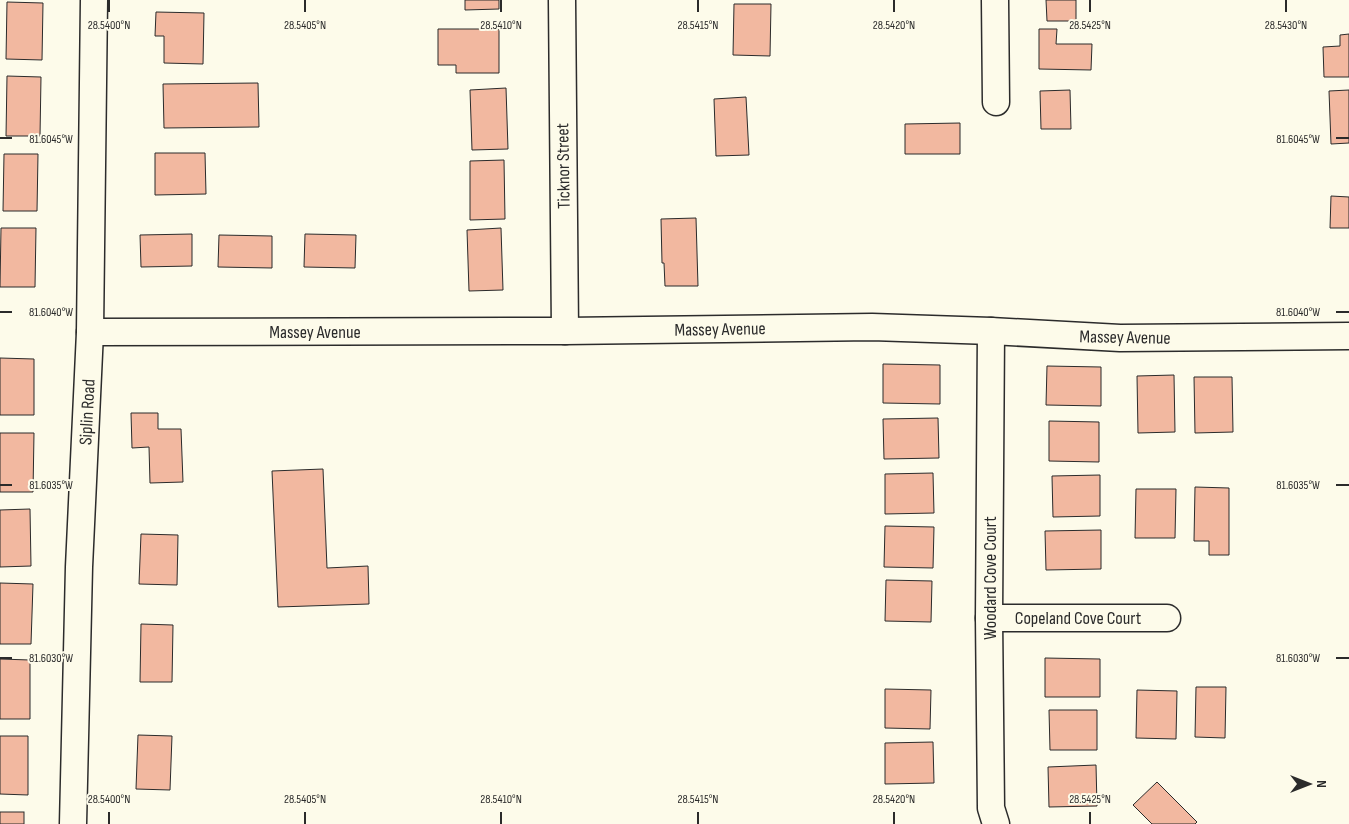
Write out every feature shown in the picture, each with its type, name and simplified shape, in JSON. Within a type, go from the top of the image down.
[{"type":"street","name":"Siplin Road","points":[[73,824],[79,567],[90,332],[94,0]]},
{"type":"street","name":"Ticknor Street","points":[[562,0],[565,331]]},
{"type":"street","points":[[995,0],[996,102]]},
{"type":"street","name":"Massey Avenue","points":[[90,332],[565,331],[872,327],[1120,338],[1349,336]]},
{"type":"street","name":"Woodard Cove Court","points":[[991,331],[989,618],[991,808],[996,824]]},
{"type":"street","name":"Copeland Cove Court","points":[[989,618],[1167,618]]},
{"type":"building","points":[[465,0],[499,0],[499,9],[465,10]]},
{"type":"building","points":[[1046,0],[1076,0],[1076,21],[1047,21]]},
{"type":"building","points":[[7,2],[43,3],[42,60],[6,59]]},
{"type":"building","points":[[734,4],[771,4],[770,56],[733,55]]},
{"type":"building","points":[[156,12],[204,13],[203,64],[164,63],[164,36],[155,36]]},
{"type":"building","points":[[438,29],[499,29],[499,73],[456,73],[456,65],[438,65]]},
{"type":"building","points":[[1039,29],[1057,29],[1056,44],[1092,44],[1091,70],[1039,69]]},
{"type":"building","points":[[1349,34],[1349,77],[1324,77],[1323,47],[1340,46],[1340,35]]},
{"type":"building","points":[[7,76],[41,77],[40,136],[6,136]]},
{"type":"building","points":[[258,83],[259,127],[164,128],[163,84]]},
{"type":"building","points":[[506,88],[508,149],[472,150],[470,90]]},
{"type":"building","points":[[1070,90],[1071,129],[1041,129],[1040,91]]},
{"type":"building","points":[[1349,90],[1349,143],[1331,144],[1329,91]]},
{"type":"building","points":[[746,97],[749,155],[716,156],[714,99]]},
{"type":"building","points":[[960,123],[960,154],[905,154],[905,124]]},
{"type":"building","points":[[155,153],[205,153],[206,194],[155,195]]},
{"type":"building","points":[[4,154],[38,154],[37,211],[3,211]]},
{"type":"building","points":[[504,160],[505,219],[470,220],[470,161]]},
{"type":"building","points":[[1331,196],[1349,197],[1349,228],[1330,228]]},
{"type":"building","points":[[696,218],[698,286],[665,286],[664,263],[662,263],[661,219]]},
{"type":"building","points":[[1,228],[36,228],[35,287],[0,287]]},
{"type":"building","points":[[501,228],[503,290],[469,291],[467,230]]},
{"type":"building","points":[[192,234],[192,266],[141,267],[140,235]]},
{"type":"building","points":[[305,234],[356,235],[355,268],[304,267]]},
{"type":"building","points":[[219,235],[272,236],[272,268],[218,267]]},
{"type":"building","points":[[0,358],[34,359],[34,415],[0,415]]},
{"type":"building","points":[[883,364],[940,365],[940,404],[883,403]]},
{"type":"building","points":[[1047,366],[1101,367],[1101,406],[1046,405]]},
{"type":"building","points":[[1174,375],[1175,432],[1138,433],[1137,376]]},
{"type":"building","points":[[1194,377],[1232,377],[1233,432],[1195,433]]},
{"type":"building","points":[[131,413],[158,413],[158,429],[181,429],[183,482],[150,483],[149,447],[132,448]]},
{"type":"building","points":[[938,418],[939,458],[884,459],[883,419]]},
{"type":"building","points":[[1049,421],[1099,422],[1099,462],[1049,461]]},
{"type":"building","points":[[0,433],[34,433],[33,492],[0,492]]},
{"type":"building","points":[[323,469],[327,568],[368,566],[369,604],[278,607],[272,471]]},
{"type":"building","points":[[933,473],[934,513],[885,514],[885,474]]},
{"type":"building","points":[[1100,475],[1100,516],[1053,517],[1052,476]]},
{"type":"building","points":[[1195,487],[1229,488],[1229,555],[1209,555],[1209,541],[1194,541]]},
{"type":"building","points":[[1136,489],[1176,489],[1175,538],[1135,538]]},
{"type":"building","points":[[30,509],[31,566],[0,567],[0,510]]},
{"type":"building","points":[[885,526],[934,527],[933,568],[884,567]]},
{"type":"building","points":[[1101,530],[1101,569],[1046,570],[1045,531]]},
{"type":"building","points":[[141,534],[178,535],[177,585],[139,584]]},
{"type":"building","points":[[886,580],[932,581],[931,622],[885,621]]},
{"type":"building","points":[[0,583],[33,584],[31,644],[0,644]]},
{"type":"building","points":[[141,624],[173,625],[172,682],[140,682]]},
{"type":"building","points":[[1045,658],[1100,659],[1100,697],[1045,697]]},
{"type":"building","points":[[0,659],[30,660],[30,719],[0,719]]},
{"type":"building","points":[[1196,687],[1226,687],[1225,738],[1195,737]]},
{"type":"building","points":[[885,689],[931,690],[930,729],[885,728]]},
{"type":"building","points":[[1137,690],[1177,691],[1176,739],[1136,738]]},
{"type":"building","points":[[1049,710],[1097,710],[1097,750],[1050,750]]},
{"type":"building","points":[[138,735],[172,736],[170,790],[136,789]]},
{"type":"building","points":[[0,736],[28,736],[28,795],[0,794]]},
{"type":"building","points":[[933,742],[934,783],[885,784],[885,743]]},
{"type":"building","points":[[1096,765],[1097,806],[1049,807],[1048,767]]},
{"type":"building","points":[[1157,782],[1197,822],[1195,824],[1152,824],[1133,805]]},
{"type":"building","points":[[0,812],[24,812],[24,824],[0,824]]}]
